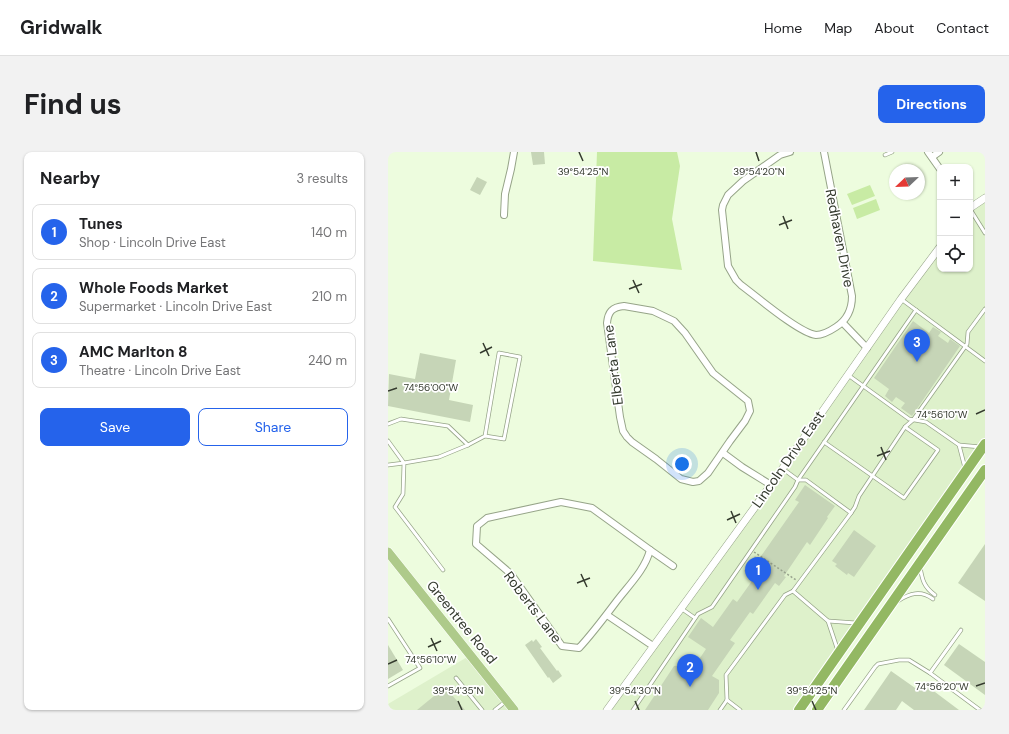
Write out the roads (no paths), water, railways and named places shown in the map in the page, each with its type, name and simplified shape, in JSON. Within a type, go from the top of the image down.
[{"type":"highway","points":[[799,710],[984,446]]},
{"type":"highway","points":[[817,710],[985,470]]},
{"type":"main road","name":"Greentree Road","points":[[388,552],[514,710]]},
{"type":"street","points":[[504,215],[505,194],[512,169],[514,152]]},
{"type":"street","points":[[790,152],[780,155],[743,181],[728,195],[722,210],[728,266],[736,280],[741,285],[801,330],[815,335],[824,334],[843,323],[867,348]]},
{"type":"street","name":"Redhaven Drive","points":[[824,152],[852,296],[852,305],[843,323]]},
{"type":"street","points":[[937,166],[930,155],[939,152]]},
{"type":"street","points":[[973,206],[985,198]]},
{"type":"street","name":"Lincoln Drive East","points":[[607,710],[770,485],[901,299],[937,251]]},
{"type":"street","name":"Elberta Lane","points":[[624,306],[645,309],[660,314],[674,322],[685,333],[713,373],[748,401],[750,411],[748,416],[723,453],[704,478],[693,482],[682,479],[627,437],[621,424],[608,330],[608,317],[613,308],[624,306]]},
{"type":"street","points":[[723,453],[770,485]]},
{"type":"street","name":"Roberts Lane","points":[[561,502],[592,508],[650,550],[647,559],[639,572],[607,615],[579,648],[562,646],[511,574],[476,544],[477,526],[487,518],[561,502]]},
{"type":"street","points":[[650,550],[673,566]]},
{"type":"street","points":[[607,615],[653,646]]},
{"type":"lane","points":[[884,155],[892,152]]},
{"type":"lane","points":[[973,213],[985,233]]},
{"type":"lane","points":[[901,299],[985,361]]},
{"type":"lane","points":[[720,710],[727,700],[726,675],[785,595],[793,591],[851,513],[859,496],[905,427],[914,420],[967,344],[968,332],[985,309]]},
{"type":"lane","points":[[633,710],[698,614],[712,607],[916,310]]},
{"type":"lane","points":[[388,465],[439,456],[468,445],[485,436],[504,439],[520,357],[499,353],[485,436]]},
{"type":"lane","points":[[848,375],[909,419],[926,422],[959,445],[984,446]]},
{"type":"lane","points":[[388,424],[401,419],[448,426],[468,445]]},
{"type":"lane","points":[[824,442],[904,498],[938,450],[905,427]]},
{"type":"lane","points":[[388,441],[404,463],[403,494],[395,507],[443,570]]},
{"type":"lane","points":[[959,445],[966,471]]},
{"type":"lane","points":[[782,468],[798,480],[806,480],[851,513]]},
{"type":"lane","points":[[920,563],[923,582],[928,590],[935,595]]},
{"type":"lane","points":[[793,591],[828,621],[839,653]]},
{"type":"lane","points":[[890,606],[900,599],[912,594],[922,593],[933,599]]},
{"type":"lane","points":[[681,608],[695,618]]},
{"type":"lane","points":[[388,619],[420,668],[388,686]]},
{"type":"lane","points":[[828,621],[859,623]]},
{"type":"lane","points":[[930,674],[961,630]]},
{"type":"lane","points":[[844,710],[878,664],[899,660],[909,660],[980,710]]},
{"type":"lane","points":[[456,678],[482,710]]},
{"type":"lane","points":[[727,700],[740,710]]},
{"type":"lane","points":[[495,710],[507,701]]},
{"type":"place","name":"AMC Marlton 8","points":[[917,362]]},
{"type":"place","name":"Tunes","points":[[758,590]]},
{"type":"place","name":"Whole Foods Market","points":[[690,687]]}]
